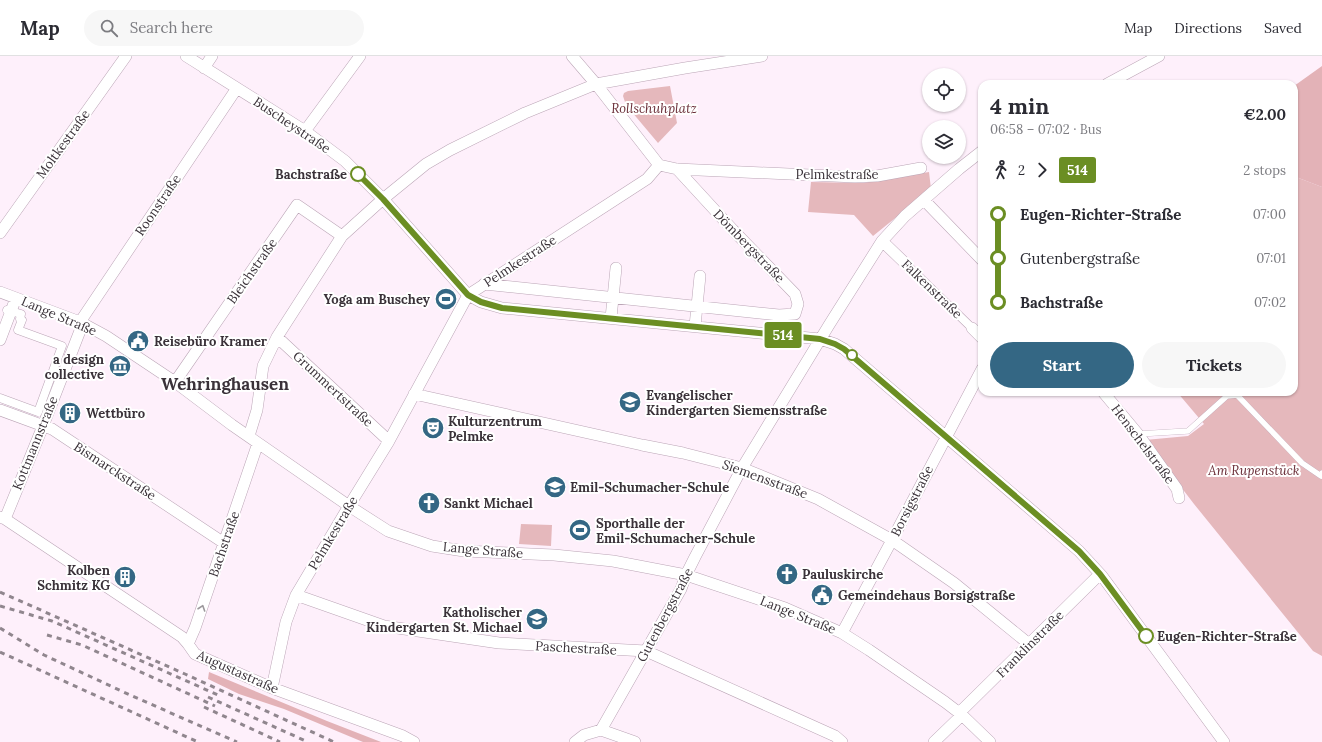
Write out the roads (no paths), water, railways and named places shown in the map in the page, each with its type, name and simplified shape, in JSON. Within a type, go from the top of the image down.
[{"type":"street","name":"Moltkestraße","points":[[0,233],[126,56]]},
{"type":"street","name":"Buscheystraße","points":[[186,56],[305,131],[345,161],[383,199],[468,295]]},
{"type":"street","points":[[204,68],[212,56]]},
{"type":"street","points":[[305,131],[360,56]]},
{"type":"street","points":[[572,56],[596,84],[659,165]]},
{"type":"street","points":[[249,436],[257,410],[263,366],[277,337],[342,236],[383,199],[426,164],[450,150],[525,113],[596,84],[757,56]]},
{"type":"street","points":[[1114,80],[1154,57]]},
{"type":"street","name":"Roonstraße","points":[[81,326],[237,88]]},
{"type":"street","points":[[978,154],[924,200],[978,256]]},
{"type":"street","name":"Pelmkestraße","points":[[272,688],[286,622],[296,595],[389,441],[468,295],[647,179],[659,165],[677,169],[855,177],[877,176],[921,168]]},
{"type":"street","name":"Dömbergstraße","points":[[677,169],[795,294],[798,304],[796,314],[779,315],[697,307]]},
{"type":"street","name":"Gutenbergstraße","points":[[601,730],[681,589],[686,575],[742,468],[820,339],[882,241],[905,216],[924,200]]},
{"type":"street","name":"Bleichstraße","points":[[175,382],[297,204],[342,236]]},
{"type":"street","name":"Falkenstraße","points":[[882,241],[978,334]]},
{"type":"street","points":[[611,318],[616,268]]},
{"type":"street","points":[[695,326],[700,276]]},
{"type":"street","points":[[484,284],[697,307]]},
{"type":"street","name":"Lange Straße","points":[[0,292],[106,336],[175,382],[258,443],[349,506],[388,531],[432,546],[464,551],[613,561],[686,575],[785,608],[842,633],[903,672],[960,714],[990,742]]},
{"type":"street","points":[[468,295],[481,302],[502,308],[820,339],[844,349],[1079,551],[1100,574],[1224,742]]},
{"type":"street","points":[[0,340],[16,298]]},
{"type":"street","points":[[0,329],[8,309],[21,314],[20,319],[22,320],[18,330],[62,346],[38,412],[0,398]]},
{"type":"street","name":"Kottmannstraße","points":[[2,518],[43,426],[81,326]]},
{"type":"street","name":"Grummertstraße","points":[[277,337],[389,441]]},
{"type":"street","name":"Borsigstraße","points":[[842,633],[978,376]]},
{"type":"street","name":"Siemensstraße","points":[[414,394],[683,453],[742,468],[818,499],[892,540],[954,583],[1029,644]]},
{"type":"street","name":"Henschelstraße","points":[[1105,396],[1138,434],[1177,489],[1179,498]]},
{"type":"street","name":"Bismarckstraße","points":[[0,410],[52,429],[224,544]]},
{"type":"street","name":"Bachstraße","points":[[188,644],[195,628],[258,443]]},
{"type":"street","name":"Augustastraße","points":[[2,518],[182,637],[195,654],[272,688],[403,736],[414,742]]},
{"type":"street","name":"Franklinstraße","points":[[934,742],[1029,644],[1100,574]]},
{"type":"street","name":"Paschestraße","points":[[296,595],[384,626],[499,643],[646,651],[835,736],[842,742]]},
{"type":"street","points":[[574,742],[584,735],[601,730],[635,742]]},
{"type":"street","points":[[610,742],[622,738]]},
{"type":"lane","points":[[1138,434],[1188,431],[1225,396]]},
{"type":"lane","points":[[1238,396],[1302,463],[1321,476],[1322,473]]},
{"type":"railway","points":[[0,592],[334,742]]},
{"type":"railway","points":[[0,606],[52,621],[218,695]]},
{"type":"railway","points":[[0,628],[44,655],[237,742]]},
{"type":"railway","points":[[47,635],[82,645],[215,706]]},
{"type":"railway","points":[[0,652],[198,742]]},
{"type":"railway","points":[[208,697],[308,742]]},
{"type":"railway","points":[[204,707],[280,742]]},
{"type":"place","name":"Bachstraße","points":[[358,174]]},
{"type":"place","name":"Yoga am Buschey","points":[[446,299]]},
{"type":"place","name":"Reisebüro Kramer","points":[[138,341]]},
{"type":"place","name":"a design collective","points":[[120,366]]},
{"type":"place","name":"Evangelischer Kindergarten Siemensstraße","points":[[630,402]]},
{"type":"place","name":"Wettbüro","points":[[70,413]]},
{"type":"place","name":"Kulturzentrum Pelmke","points":[[433,428]]},
{"type":"place","name":"Emil-Schumacher-Schule","points":[[555,487]]},
{"type":"place","name":"Sankt Michael","points":[[429,503]]},
{"type":"place","name":"Sporthalle der Emil-Schumacher-Schule","points":[[580,530]]},
{"type":"place","name":"Pauluskirche","points":[[787,574]]},
{"type":"place","name":"Kolben Schmitz KG","points":[[125,577]]},
{"type":"place","name":"Gemeindehaus Borsigstraße","points":[[822,595]]},
{"type":"place","name":"Katholischer Kindergarten St. Michael","points":[[537,619]]},
{"type":"place","name":"Eugen-Richter-Straße","points":[[1146,636]]},
{"type":"district","name":"Wehringhausen","points":[[225,384]]},
{"type":"park label","name":"Rollschuhplatz","points":[[654,108]]},
{"type":"park label","name":"Am Rupenstück","points":[[1254,470]]}]
